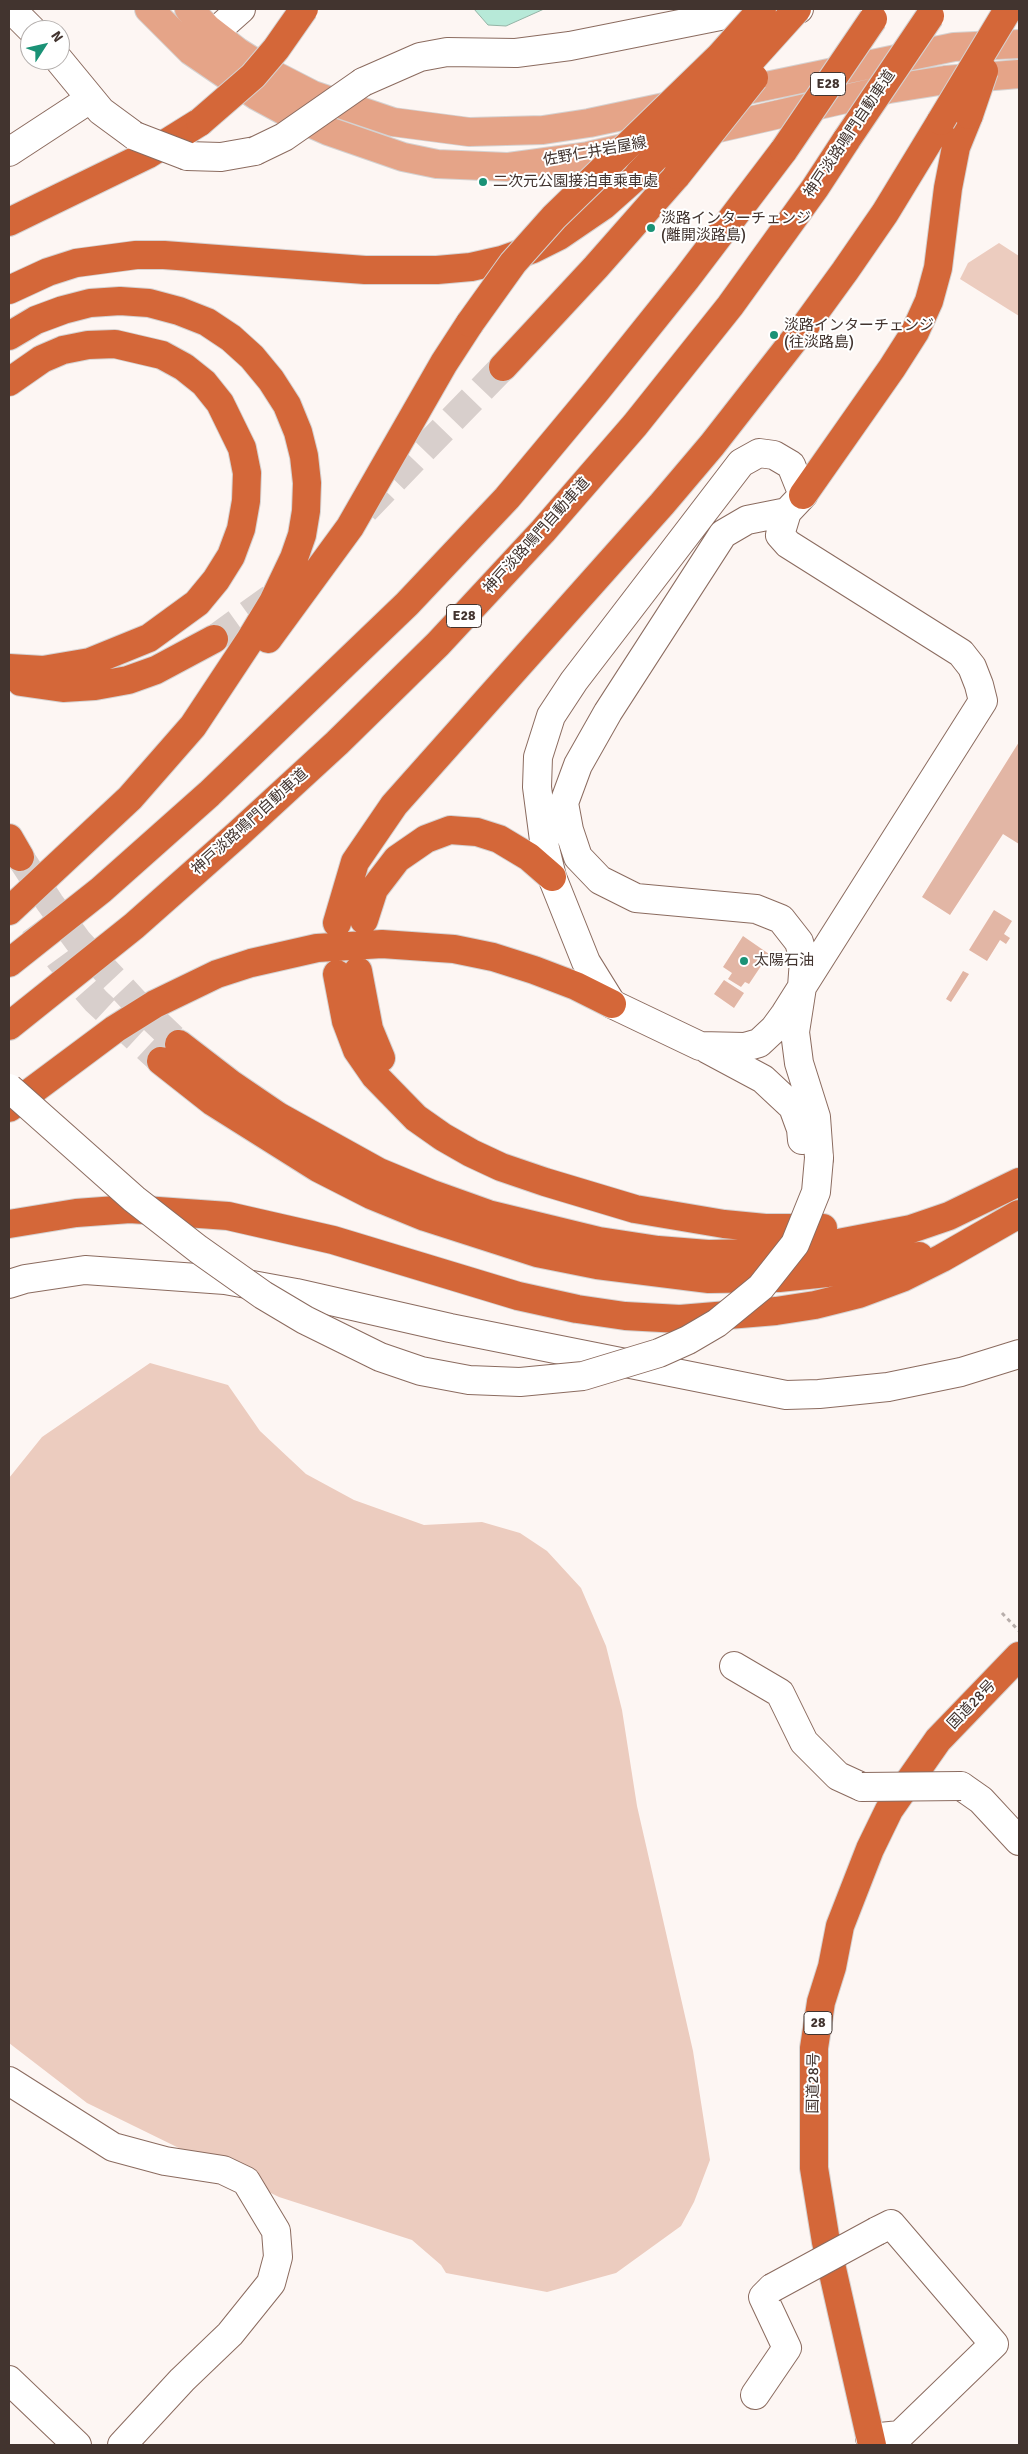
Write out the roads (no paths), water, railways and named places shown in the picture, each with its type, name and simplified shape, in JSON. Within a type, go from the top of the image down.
[{"type":"highway","points":[[9,222],[148,156],[200,122],[253,76],[276,49],[304,9]]},
{"type":"highway","points":[[9,911],[130,798],[265,643],[350,526],[439,372],[470,323],[513,263],[554,217],[720,56],[762,9]]},
{"type":"highway","points":[[9,290],[48,272],[76,263],[136,255],[164,255],[374,270],[437,270],[471,267],[533,249],[559,236],[604,206],[639,174],[800,9]]},
{"type":"highway","points":[[503,366],[596,267],[677,174],[762,69],[800,9]]},
{"type":"highway","points":[[795,504],[892,368],[915,332],[929,301],[938,268],[948,188],[956,147],[1007,11]]},
{"type":"highway","points":[[337,923],[355,862],[394,805],[655,512],[712,445],[805,326],[885,213],[1007,11]]},
{"type":"highway","name":"神戸淡路鳴門自動車道","points":[[9,1026],[134,926],[337,743],[438,644],[543,531],[635,425],[730,306],[815,188],[932,12]]},
{"type":"highway","name":"E28","points":[[9,963],[101,890],[209,794],[407,604],[507,498],[686,279],[784,150],[876,14]]},
{"type":"highway","points":[[9,336],[54,313],[90,303],[149,303],[179,310],[207,322],[232,338],[252,356],[271,380],[287,405],[298,432],[304,456],[306,510],[302,535],[294,558],[273,602],[194,726]]},
{"type":"highway","points":[[9,382],[42,359],[63,350],[88,345],[115,344],[162,355],[184,366],[204,383],[220,403],[232,424],[244,456],[247,473],[246,501],[241,529],[231,556],[216,580],[197,603],[149,638],[64,678],[9,680]]},
{"type":"highway","points":[[9,668],[43,670],[95,686],[128,680],[164,666],[214,639]]},
{"type":"highway","points":[[364,920],[374,889],[397,859],[426,839],[450,830],[477,832],[499,839],[529,857],[552,877]]},
{"type":"highway","points":[[9,1108],[116,1029],[155,1004],[217,974],[250,963],[317,948],[382,944],[454,949],[493,957],[534,970],[576,986],[612,1004]]},
{"type":"highway","points":[[348,972],[346,1021],[357,1050],[375,1076],[394,1098],[416,1118],[443,1137],[501,1167],[590,1197],[635,1209],[724,1224],[765,1228],[864,1227],[906,1224],[949,1216]]},
{"type":"highway","points":[[975,1239],[905,1260],[828,1273],[780,1278],[709,1279],[652,1273],[597,1265],[537,1252],[425,1217],[370,1195],[327,1173],[265,1137],[213,1102],[170,1052],[231,1084],[278,1116],[379,1172],[488,1214],[599,1241],[658,1250],[708,1254],[758,1253],[867,1239],[911,1229],[949,1216],[1019,1182]]},
{"type":"highway","points":[[9,1224],[76,1213],[130,1210],[228,1216],[333,1240],[518,1296],[625,1316],[680,1319],[776,1311],[814,1305],[859,1294],[902,1278],[1019,1214]]},
{"type":"highway","name":"国道28号","points":[[871,2442],[826,2242],[814,2168],[814,2048],[821,2002],[832,1967],[840,1926],[870,1849],[889,1810],[938,1740],[1019,1656]]},
{"type":"main road","name":"佐野仁井岩屋線","points":[[149,9],[191,51],[221,74],[292,116],[328,131],[403,157],[455,165],[507,166],[588,156],[744,123],[889,89],[945,80],[1019,74]]},
{"type":"main road","name":"佐野仁井岩屋線","points":[[189,9],[214,33],[238,52],[313,95],[393,122],[469,132],[543,130],[589,123],[903,56],[954,47],[1019,44]]},
{"type":"street","points":[[214,33],[241,9]]},
{"type":"street","points":[[67,70],[90,99],[107,116],[135,136],[187,156],[221,157],[255,151],[284,137],[363,82],[420,57],[447,52],[516,53],[570,46],[735,12],[800,9]]},
{"type":"street","points":[[9,152],[90,99]]},
{"type":"street","points":[[9,1088],[134,1198],[198,1249],[263,1295],[330,1334],[380,1357],[421,1371],[469,1380],[520,1382],[583,1376],[659,1353],[688,1340],[717,1323],[761,1287],[794,1244],[816,1192],[812,1157],[793,1107],[763,1079],[700,1046],[612,1004],[586,962],[552,877],[545,848],[537,787],[538,757],[551,716],[574,681],[740,464],[758,454],[774,454],[791,466],[795,504],[780,535],[788,544],[961,653],[972,667],[979,685],[982,701],[774,1029],[759,1043],[745,1047],[700,1046]]},
{"type":"street","points":[[9,1066],[80,1133],[204,1235],[312,1307],[375,1339],[457,1362],[517,1368],[554,1367],[620,1354],[670,1334],[700,1317],[739,1289],[767,1260],[790,1226],[803,1192],[812,1157],[816,1118],[800,1063],[795,1032],[804,960],[799,942],[781,919],[756,909],[636,898],[600,880],[578,857],[569,830],[564,803],[578,765],[608,712],[723,534],[746,520],[795,504]]},
{"type":"street","points":[[9,1284],[25,1279],[85,1270],[164,1274],[225,1280],[296,1293],[450,1328],[786,1395],[819,1394],[888,1387],[961,1372],[1019,1354]]},
{"type":"street","points":[[734,1666],[780,1693],[804,1742],[838,1776],[862,1787],[961,1786],[981,1800],[1019,1841]]},
{"type":"street","points":[[9,2081],[113,2147],[166,2161],[223,2170],[246,2181],[276,2231],[278,2257],[272,2283],[230,2334],[182,2380],[122,2445]]},
{"type":"street","points":[[755,2395],[788,2348],[763,2297],[772,2288],[891,2224],[994,2344],[900,2435],[871,2442]]},
{"type":"street","points":[[9,2380],[78,2445]]},
{"type":"tunnel","points":[[365,510],[503,367]]},
{"type":"tunnel","points":[[214,639],[278,593]]},
{"type":"tunnel","points":[[20,857],[78,941],[135,1002],[179,1044]]},
{"type":"tunnel","points":[[9,890],[60,960],[96,1001],[161,1061]]},
{"type":"place","name":"二次元公園接泊車乘車處","points":[[483,182]]},
{"type":"place","name":"淡路インターチェンジ (離開淡路島)","points":[[651,228]]},
{"type":"place","name":"淡路インターチェンジ (往淡路島)","points":[[774,335]]},
{"type":"place","name":"太陽石油","points":[[744,961]]}]
